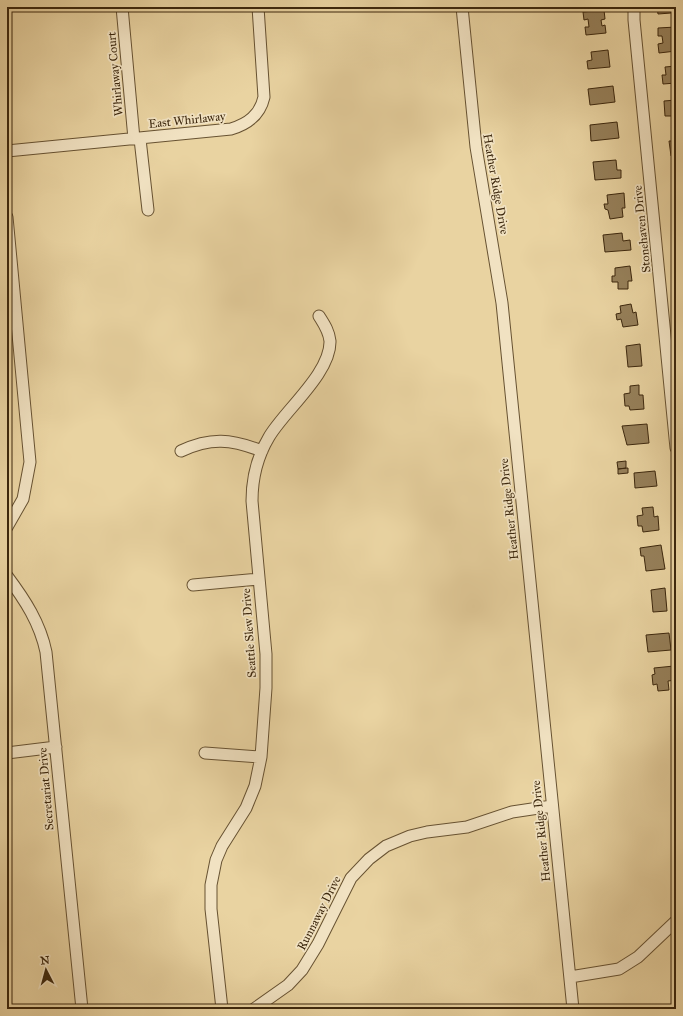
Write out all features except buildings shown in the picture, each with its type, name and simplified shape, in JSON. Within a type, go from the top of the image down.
[{"type":"street","name":"Whirlaway Court","points":[[122,7],[137,139],[148,210]]},
{"type":"street","name":"East Whirlaway","points":[[7,151],[231,129],[240,126],[256,115],[262,103],[264,88],[258,7]]},
{"type":"street","name":"Heather Ridge Drive","points":[[462,7],[476,147],[502,303],[573,1009]]},
{"type":"street","name":"Stonehaven Drive","points":[[634,7],[634,20],[676,448]]},
{"type":"street","points":[[7,217],[30,462],[26,492],[15,516],[7,527]]},
{"type":"street","name":"Seattle Slew Drive","points":[[222,1009],[211,909],[211,879],[216,860],[222,846],[252,797],[261,757],[266,654],[252,486],[256,467],[269,436],[306,391],[327,354],[330,341],[328,333],[318,316]]},
{"type":"street","points":[[181,451],[204,442],[215,440],[237,442],[262,451]]},
{"type":"street","name":"Secretariat Drive","points":[[7,576],[34,616],[42,633],[46,652],[82,1009]]},
{"type":"street","points":[[193,585],[259,579]]},
{"type":"street","points":[[7,753],[56,747]]},
{"type":"street","points":[[206,753],[261,757]]},
{"type":"street","name":"Runnaway Drive","points":[[254,1009],[288,985],[302,970],[318,944],[351,878],[368,860],[386,846],[410,836],[427,832],[468,827],[512,812],[552,806]]},
{"type":"street","points":[[570,977],[619,969],[638,957],[676,921]]}]
